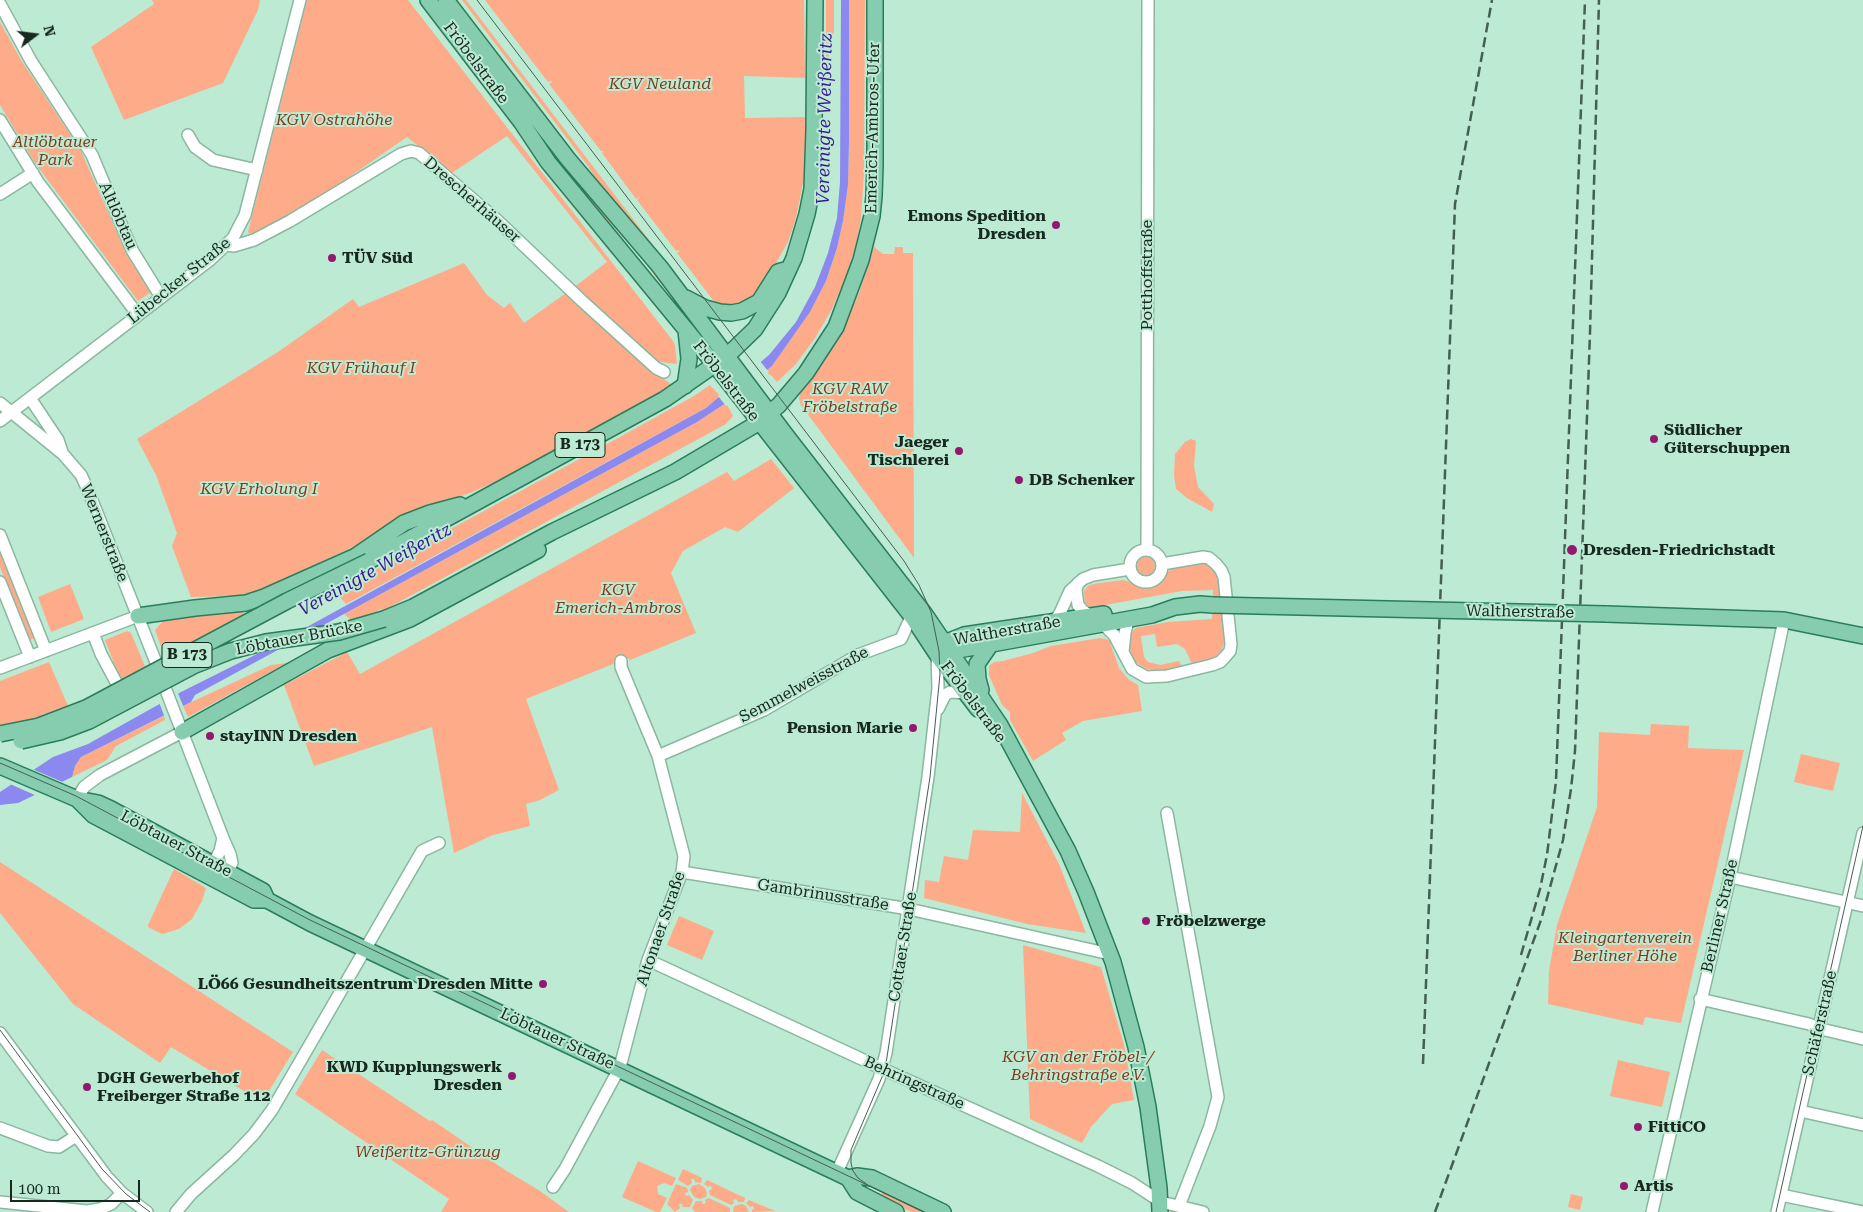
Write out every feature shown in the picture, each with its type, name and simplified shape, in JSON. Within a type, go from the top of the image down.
[{"type":"main road","name":"Fröbelstraße","points":[[446,0],[568,159],[639,241],[681,295],[724,365],[911,617],[944,649],[1000,725],[1068,851],[1110,954],[1136,1047],[1148,1107],[1160,1207]]},
{"type":"main road","points":[[459,0],[586,168],[593,188]]},
{"type":"main road","points":[[685,386],[724,365],[766,314],[789,269],[807,214],[812,189],[815,0]]},
{"type":"main road","name":"Emerich-Ambros-Ufer","points":[[592,513],[674,472],[764,418],[806,373],[836,327],[861,260],[868,235],[874,196],[875,0]]},
{"type":"main road","name":"Fröbelstraße","points":[[420,1],[514,129],[548,162],[686,330],[724,365]]},
{"type":"main road","points":[[681,295],[705,308],[731,313],[742,311],[759,302],[778,272],[789,269]]},
{"type":"main road","points":[[685,386],[689,359],[686,330]]},
{"type":"main road","name":"B 173","points":[[474,503],[685,386]]},
{"type":"main road","name":"Fröbelstraße","points":[[764,418],[924,612],[966,693],[1021,766]]},
{"type":"main road","points":[[138,616],[246,603],[264,597],[356,556],[404,523],[446,509],[474,503]]},
{"type":"main road","name":"Löbtauer Brücke","points":[[0,734],[39,726],[86,708],[287,601],[369,561],[474,503]]},
{"type":"main road","points":[[180,726],[328,650],[401,624],[432,608],[564,538],[592,513]]},
{"type":"main road","name":"Löbtauer Brücke","points":[[0,744],[43,736],[75,726],[109,711],[193,666],[231,650],[266,642],[339,632],[384,619],[407,609],[510,553],[592,513]]},
{"type":"main road","name":"Waltherstraße","points":[[944,649],[991,644],[1150,606],[1175,607],[1200,604],[1784,620],[1863,636]]},
{"type":"main road","name":"Waltherstraße","points":[[944,649],[957,637],[971,634],[1054,622],[1128,620],[1152,615],[1175,607]]},
{"type":"main road","points":[[986,704],[978,679],[977,664],[991,644]]},
{"type":"main road","name":"Löbtauer Straße","points":[[0,766],[76,799],[98,803],[213,864],[222,876]]},
{"type":"main road","name":"Löbtauer Straße","points":[[76,799],[93,815],[222,876],[256,901],[267,900],[842,1175],[872,1178],[943,1212]]},
{"type":"main road","name":"Löbtauer Straße","points":[[842,1175],[857,1192],[896,1212]]},
{"type":"street","name":"Lübecker Straße","points":[[0,420],[138,315],[227,245],[233,238],[245,215],[300,0]]},
{"type":"street","name":"Potthoffstraße","points":[[1146,550],[1148,0]]},
{"type":"street","name":"Altlöbtau","points":[[0,4],[31,61],[92,155],[132,250],[161,297]]},
{"type":"street","points":[[0,120],[61,214],[138,315]]},
{"type":"street","points":[[188,134],[195,147],[214,160],[257,170]]},
{"type":"street","name":"Drescherhäuser","points":[[227,245],[234,246],[254,240],[290,221],[401,154],[411,151],[419,153],[498,221],[580,300],[656,368],[664,372]]},
{"type":"street","points":[[0,194],[33,173]]},
{"type":"street","name":"Wernerstraße","points":[[30,398],[58,440],[63,454]]},
{"type":"street","name":"Wernerstraße","points":[[0,403],[63,454],[74,466],[88,490],[157,665]]},
{"type":"street","points":[[0,535],[46,651]]},
{"type":"street","points":[[1146,550],[1157,554],[1162,564],[1162,570],[1156,579],[1145,583],[1135,578],[1130,569],[1132,558],[1141,551],[1146,550]]},
{"type":"street","points":[[1078,583],[1076,590],[1078,605],[1114,635],[1132,670],[1139,674],[1157,678],[1220,662],[1230,651],[1224,577],[1216,564],[1209,558],[1203,557],[1162,564]]},
{"type":"street","points":[[1054,622],[1070,591],[1083,579],[1092,575],[1130,569]]},
{"type":"street","points":[[0,582],[30,657]]},
{"type":"street","points":[[0,668],[138,616]]},
{"type":"street","name":"Semmelweisstraße","points":[[658,756],[764,710],[858,655],[901,639],[911,617]]},
{"type":"street","points":[[1123,652],[1124,633],[1128,620]]},
{"type":"street","name":"Berliner Straße","points":[[1652,1212],[1700,999],[1730,877],[1784,620]]},
{"type":"street","points":[[93,633],[101,654],[116,682]]},
{"type":"street","name":"Cottaer Straße","points":[[842,1175],[882,1069],[928,776],[944,649]]},
{"type":"street","name":"Altonaer Straße","points":[[553,1187],[565,1169],[619,1069],[648,960],[682,872],[684,856],[658,756],[621,667],[621,661]]},
{"type":"street","points":[[164,685],[227,845],[232,863],[222,876]]},
{"type":"street","name":"Cottaer Straße","points":[[936,713],[945,696],[950,692],[966,693]]},
{"type":"street","points":[[76,799],[84,788],[100,774],[180,726]]},
{"type":"street","points":[[1167,813],[1218,1097],[1210,1126],[1179,1206]]},
{"type":"street","name":"Schäferstraße","points":[[1777,1212],[1863,833]]},
{"type":"street","points":[[213,864],[220,851],[223,838]]},
{"type":"street","points":[[176,1212],[191,1194],[254,1134],[272,1110],[422,851],[439,843]]},
{"type":"street","name":"Gambrinusstraße","points":[[682,872],[908,909],[1110,954]]},
{"type":"street","points":[[1730,877],[1863,906]]},
{"type":"street","name":"Behringstraße","points":[[648,960],[882,1069],[1132,1182],[1160,1207],[1179,1206],[1203,1212]]},
{"type":"street","points":[[1700,999],[1809,1024],[1819,1029],[1863,1039]]},
{"type":"street","points":[[0,1033],[98,1166],[122,1193],[147,1212]]},
{"type":"street","points":[[1800,1112],[1863,1125]]},
{"type":"street","points":[[0,1128],[48,1146],[59,1147],[76,1136]]},
{"type":"street","points":[[0,1202],[87,1211],[100,1209],[111,1204],[122,1193]]},
{"type":"street","points":[[1781,1195],[1863,1212]]},
{"type":"green space","points":[[152,0],[260,0],[258,10],[223,83],[124,120],[91,47],[154,4]]},
{"type":"green space","name":"KGV Ostrahöhe","points":[[307,0],[408,0],[673,341],[677,364],[660,362],[636,345],[573,288],[607,262],[507,136],[452,173],[407,137],[287,220],[251,236],[248,232]]},
{"type":"green space","points":[[462,0],[466,0],[688,291],[603,190],[588,166]]},
{"type":"green space","name":"KGV Neuland","points":[[485,0],[804,0],[805,78],[744,76],[745,118],[806,117],[804,178],[796,218],[788,242],[763,286],[754,297],[742,304],[726,306],[721,303],[716,304],[677,253],[680,250],[676,251],[637,200],[640,197],[636,199],[602,153],[604,151],[601,151],[549,84],[552,82],[548,82]]},
{"type":"green space","points":[[826,0],[834,0],[834,31],[826,71]]},
{"type":"green space","points":[[849,0],[865,0],[864,173],[861,218],[856,246],[832,309],[815,338],[796,364],[777,382],[765,372],[772,366],[810,312],[826,281],[837,248],[843,221],[848,185]]},
{"type":"green space","name":"Altlöbtauer Park","points":[[0,22],[21,60],[81,151],[126,253],[151,292],[138,301],[35,163],[0,105]]},
{"type":"green space","points":[[514,97],[711,341],[707,343],[638,254],[600,212],[538,135]]},
{"type":"green space","name":"KGV RAW Fröbelstraße","points":[[874,247],[883,254],[894,254],[895,247],[903,247],[903,253],[913,253],[914,558],[801,405],[799,399],[800,393],[822,364],[841,334],[859,293]]},
{"type":"green space","name":"KGV Erholung I","points":[[464,263],[487,295],[504,308],[510,303],[524,323],[566,293],[658,375],[671,384],[666,389],[493,483],[409,515],[359,544],[261,590],[243,596],[191,597],[172,546],[177,533],[156,475],[137,439],[278,352],[353,299],[359,307]]},
{"type":"green space","points":[[710,385],[721,397],[706,408],[346,604],[335,592],[618,438],[694,396]]},
{"type":"green space","points":[[726,403],[733,416],[726,424],[382,611],[381,609],[354,622],[344,614],[697,422]]},
{"type":"green space","points":[[1191,439],[1196,441],[1194,466],[1198,487],[1214,504],[1212,512],[1187,498],[1176,489],[1174,475],[1175,454],[1185,442]]},
{"type":"green space","name":"KGV Emerich-Ambros","points":[[771,459],[794,488],[738,532],[725,527],[683,551],[671,573],[696,633],[526,699],[559,790],[540,800],[526,804],[530,826],[493,835],[454,853],[432,727],[314,766],[284,685],[347,652],[360,674],[727,472],[734,481]]},
{"type":"green space","points":[[0,545],[37,637],[29,640],[0,567]]},
{"type":"green space","points":[[1146,557],[1152,560],[1155,566],[1152,572],[1146,575],[1140,572],[1137,566],[1140,560]]},
{"type":"green space","points":[[1200,562],[1209,565],[1215,571],[1219,583],[1224,643],[1221,651],[1214,658],[1192,664],[1185,649],[1177,644],[1157,647],[1155,634],[1141,636],[1144,657],[1148,662],[1160,665],[1179,661],[1182,666],[1160,671],[1146,669],[1134,661],[1130,651],[1129,634],[1136,628],[1168,622],[1212,619],[1213,590],[1182,591],[1094,607],[1089,607],[1085,603],[1084,591],[1093,584],[1123,580],[1145,586],[1155,584],[1164,574],[1174,568]]},
{"type":"green space","points":[[70,584],[84,619],[51,632],[38,597]]},
{"type":"green space","points":[[240,609],[246,617],[166,660],[155,630],[165,619]]},
{"type":"green space","points":[[127,631],[131,633],[147,671],[122,684],[105,640]]},
{"type":"green space","points":[[1100,638],[1109,640],[1119,668],[1128,679],[1138,685],[1142,711],[1083,721],[1062,733],[1066,740],[1033,761],[1010,720],[1010,712],[1002,705],[989,675],[989,666],[994,662],[1033,653],[1051,646]]},
{"type":"green space","points":[[49,662],[68,706],[42,715],[52,739],[18,745],[11,724],[0,726],[0,681]]},
{"type":"green space","points":[[287,663],[188,717],[183,706],[271,665]]},
{"type":"green space","points":[[164,716],[165,720],[116,746],[107,760],[72,777],[75,766],[81,757]]},
{"type":"green space","name":"Kleingartenverein Berliner Höhe","points":[[1651,724],[1689,726],[1688,748],[1744,750],[1681,1023],[1645,1017],[1643,1025],[1548,1004],[1549,971],[1557,925],[1597,807],[1599,732],[1650,735]]},
{"type":"green space","points":[[1801,754],[1840,763],[1833,791],[1794,782]]},
{"type":"green space","points":[[1022,793],[1059,864],[1086,933],[1027,924],[924,898],[925,880],[939,882],[944,856],[968,860],[973,830],[1020,832]]},
{"type":"green space","points":[[0,862],[293,1052],[262,1102],[171,1047],[160,1063],[73,1004],[0,913]]},
{"type":"green space","points":[[174,869],[206,888],[202,901],[192,919],[179,929],[162,934],[148,927],[148,925]]},
{"type":"green space","points":[[679,916],[714,931],[702,960],[667,945]]},
{"type":"green space","name":"KGV an der Fröbel-/ Behringstraße e.V.","points":[[1023,945],[1101,967],[1124,1045],[1134,1100],[1112,1104],[1091,1127],[1082,1143],[1030,1119]]},
{"type":"green space","name":"Weißeritz-Grünzug","points":[[322,1050],[430,1121],[432,1120],[569,1212],[441,1212],[449,1199],[295,1094]]},
{"type":"green space","points":[[1618,1060],[1670,1072],[1662,1107],[1610,1096]]},
{"type":"green space","points":[[638,1161],[676,1178],[672,1186],[664,1183],[657,1186],[658,1194],[667,1198],[660,1212],[622,1197]]},
{"type":"green space","points":[[683,1169],[702,1178],[701,1183],[691,1179],[692,1183],[688,1186],[678,1180]]},
{"type":"green space","points":[[707,1180],[745,1198],[744,1202],[738,1202],[736,1199],[733,1200],[734,1203],[731,1205],[710,1195],[711,1186],[708,1187],[704,1184]]},
{"type":"green space","points":[[676,1184],[687,1188],[686,1196],[689,1195],[693,1200],[690,1207],[683,1207],[682,1204],[679,1204],[680,1208],[675,1212],[667,1204]]},
{"type":"green space","points":[[699,1184],[705,1188],[707,1193],[706,1197],[700,1199],[694,1197],[690,1190],[692,1186]]},
{"type":"green space","points":[[884,1190],[927,1212],[912,1212],[880,1197]]},
{"type":"green space","points":[[1571,1194],[1583,1197],[1580,1210],[1568,1207]]},
{"type":"green space","points":[[709,1198],[730,1208],[730,1212],[695,1212],[692,1208],[696,1201],[702,1201],[703,1204]]},
{"type":"green space","points":[[749,1200],[775,1211],[752,1212],[753,1206],[750,1207],[746,1203]]},
{"type":"green space","points":[[742,1204],[746,1206],[749,1212],[733,1212],[734,1206]]},
{"type":"shaded area","points":[[841,0],[849,0],[848,185],[843,221],[837,248],[826,281],[810,312],[772,366],[726,403],[697,422],[195,695],[191,702],[81,757],[75,766],[72,777],[18,803],[0,805],[0,792],[53,757],[88,744],[181,692],[265,650],[706,408],[769,355],[796,322],[815,287],[828,253],[837,218],[840,182]]},
{"type":"pier","points":[[759,360],[769,372],[726,406],[718,396]]},
{"type":"pier","points":[[177,691],[184,708],[165,718],[159,702]]},
{"type":"pier","points":[[32,769],[65,783],[37,796],[10,784]]},
{"type":"tram line","points":[[477,0],[904,561],[919,585],[931,612],[939,651],[940,674],[930,777],[885,1070],[851,1150],[853,1171],[858,1178],[868,1185]]},
{"type":"tram line","points":[[0,763],[76,796],[310,920],[924,1212]]},
{"type":"tram line","points":[[1776,1212],[1863,826]]},
{"type":"tram line","points":[[0,1030],[102,1169],[126,1194],[150,1212]]},
{"type":"railway","points":[[1423,1064],[1455,204],[1492,0]]},
{"type":"railway","points":[[1521,955],[1540,889],[1547,855],[1556,781],[1585,0]]},
{"type":"railway","points":[[1435,1212],[1541,920],[1563,840],[1571,789],[1575,751],[1590,333],[1599,0]]},
{"type":"place","name":"Emons Spedition Dresden","points":[[1056,225]]},
{"type":"place","name":"TÜV Süd","points":[[332,258]]},
{"type":"place","name":"Südlicher Güterschuppen","points":[[1654,439]]},
{"type":"place","name":"Jaeger Tischlerei","points":[[959,451]]},
{"type":"place","name":"DB Schenker","points":[[1019,480]]},
{"type":"place","name":"Dresden-Friedrichstadt","points":[[1572,550]]},
{"type":"place","name":"Pension Marie","points":[[913,728]]},
{"type":"place","name":"stayINN Dresden","points":[[210,736]]},
{"type":"place","name":"Fröbelzwerge","points":[[1146,921]]},
{"type":"place","name":"LÖ66 Gesundheitszentrum Dresden Mitte","points":[[543,984]]},
{"type":"place","name":"KWD Kupplungswerk Dresden","points":[[512,1076]]},
{"type":"place","name":"DGH Gewerbehof Freiberger Straße 112","points":[[87,1087]]},
{"type":"place","name":"FittiCO","points":[[1638,1127]]},
{"type":"place","name":"Artis","points":[[1624,1186]]},
{"type":"water label","name":"Vereinigte Weißeritz","points":[[825,119]]},
{"type":"water label","name":"Vereinigte Weißeritz","points":[[375,570]]},
{"type":"park label","name":"KGV Frühauf I","points":[[361,368]]}]
